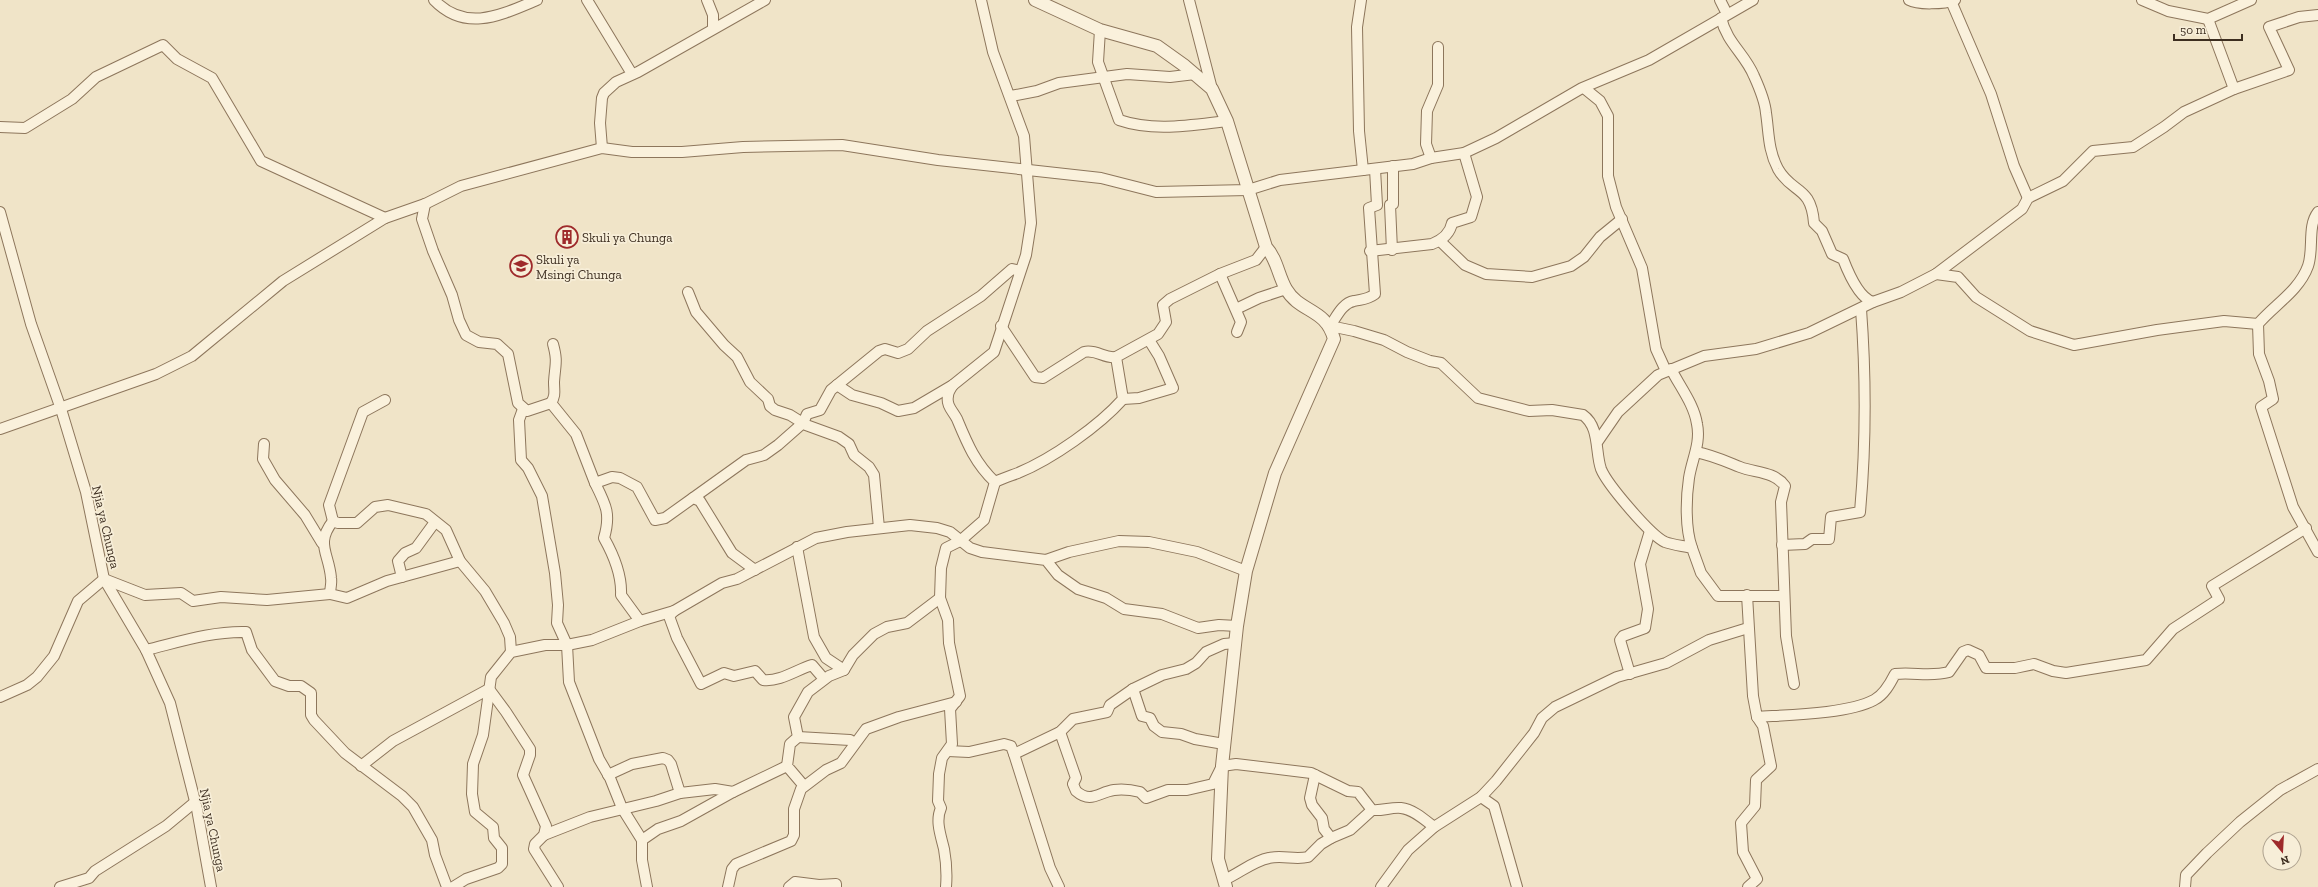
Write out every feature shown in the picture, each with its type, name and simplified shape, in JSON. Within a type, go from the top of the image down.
[{"type":"street","points":[[434,0],[452,14],[467,18],[490,18],[536,0]]},
{"type":"street","points":[[586,0],[632,74]]},
{"type":"street","points":[[707,0],[714,15],[713,28]]},
{"type":"street","points":[[602,148],[600,123],[604,93],[616,82],[765,0]]},
{"type":"street","points":[[838,385],[852,395],[881,403],[898,411],[914,408],[953,385],[994,352],[1026,255],[1031,223],[1024,136],[1011,96],[993,52],[981,0]]},
{"type":"street","points":[[1035,0],[1100,30],[1157,46],[1212,88]]},
{"type":"street","points":[[1189,0],[1212,88],[1227,121],[1266,247],[1272,253],[1286,290],[1296,301],[1320,316],[1330,326],[1334,339],[1280,458],[1267,495],[1246,571],[1237,626],[1222,766],[1218,859],[1225,883],[1255,861],[1271,857],[1308,856],[1321,844],[1350,830],[1372,810],[1384,811],[1401,808],[1417,815],[1434,827]]},
{"type":"street","points":[[1361,0],[1357,27],[1359,131],[1363,170]]},
{"type":"street","points":[[1720,0],[1724,16],[1724,29],[1733,46],[1755,77],[1766,109],[1767,136],[1779,170],[1789,184],[1798,188],[1805,195],[1813,212],[1814,223],[1822,231],[1832,254],[1843,259],[1856,284],[1867,300],[1873,302]]},
{"type":"street","points":[[0,429],[61,409],[156,374],[192,356],[283,282],[385,218],[425,204],[461,186],[602,148],[632,152],[682,152],[743,147],[842,145],[938,160],[1026,168],[1101,178],[1156,192],[1248,190],[1280,180],[1413,164],[1431,158],[1464,153],[1516,128],[1584,88],[1649,60],[1753,0]]},
{"type":"street","points":[[1909,0],[1915,3],[1953,1],[1991,94],[2014,166],[2028,198]]},
{"type":"street","points":[[2142,0],[2168,11],[2208,20],[2250,0]]},
{"type":"street","points":[[1598,441],[1618,412],[1658,375],[1704,356],[1756,349],[1809,333],[1873,302],[1901,292],[1936,274],[2022,209],[2028,198],[2063,181],[2093,151],[2133,147],[2184,112],[2234,89],[2289,70],[2269,27],[2299,17],[2318,15]]},
{"type":"street","points":[[2208,20],[2234,89]]},
{"type":"street","points":[[1100,30],[1098,62],[1103,78],[1113,100],[1114,111],[1119,120],[1169,127],[1227,121]]},
{"type":"street","points":[[0,127],[25,128],[72,99],[96,77],[163,45],[177,59],[212,78],[262,161],[385,218]]},
{"type":"street","points":[[1431,158],[1426,144],[1427,110],[1438,85],[1438,47]]},
{"type":"street","points":[[1011,96],[1037,91],[1059,83],[1127,74],[1170,77],[1195,74]]},
{"type":"street","points":[[1584,88],[1600,101],[1608,116],[1608,176],[1622,219],[1642,268],[1656,349],[1668,370],[1694,408],[1699,440],[1689,478],[1687,514],[1688,537],[1701,573],[1718,596],[1784,596]]},
{"type":"street","points":[[1370,251],[1392,250],[1440,241],[1451,229],[1452,223],[1471,217],[1477,196],[1474,182],[1470,178],[1464,153]]},
{"type":"street","points":[[1392,250],[1390,205],[1393,204],[1393,166]]},
{"type":"street","points":[[1330,326],[1343,307],[1352,301],[1370,298],[1374,294],[1370,251],[1369,208],[1377,205],[1375,169]]},
{"type":"street","points":[[425,204],[422,220],[432,251],[452,295],[459,320],[466,335],[479,342],[497,344],[508,354],[518,403],[523,409],[528,411],[551,403],[555,397],[554,382],[557,359],[554,344]]},
{"type":"street","name":"Njia ya Chunga","points":[[0,212],[30,324],[61,409],[86,492],[104,579],[146,650],[170,703],[195,802],[212,887]]},
{"type":"street","points":[[1936,274],[1958,277],[1976,297],[2030,330],[2074,345],[2157,330],[2224,321],[2258,324],[2290,294],[2308,267],[2313,247],[2313,219],[2318,212]]},
{"type":"street","points":[[1440,241],[1466,265],[1486,274],[1532,277],[1571,266],[1584,256],[1600,237],[1622,219]]},
{"type":"street","points":[[1002,326],[1035,377],[1043,378],[1084,352],[1091,350],[1107,358],[1116,357],[1158,334],[1166,322],[1163,305],[1170,299],[1220,274],[1256,260],[1266,247]]},
{"type":"street","points":[[595,483],[612,477],[620,478],[637,487],[655,520],[665,518],[746,460],[764,456],[803,423],[808,414],[820,410],[826,397],[879,350],[885,349],[898,353],[908,349],[927,331],[981,296],[1001,276],[1012,269],[1020,271]]},
{"type":"street","points":[[1220,274],[1241,322],[1237,332]]},
{"type":"street","points":[[1236,309],[1259,298],[1286,290]]},
{"type":"street","points":[[688,292],[696,312],[724,346],[737,357],[755,389],[768,399],[775,410],[790,415],[803,423],[839,437],[849,444],[854,455],[869,467],[874,475],[879,528]]},
{"type":"street","points":[[1782,545],[1805,544],[1812,539],[1829,539],[1831,517],[1860,512],[1863,478],[1864,349],[1861,309]]},
{"type":"street","points":[[2258,324],[2259,354],[2269,381],[2273,399],[2261,407],[2293,507],[2318,552]]},
{"type":"street","points":[[1330,326],[1369,335],[1430,361],[1441,363],[1478,398],[1529,411],[1552,410],[1583,415],[1587,418],[1598,441],[1602,469],[1635,515],[1650,531],[1666,542],[1692,548]]},
{"type":"street","points":[[946,887],[944,848],[941,841],[938,814],[941,808],[938,793],[942,758],[952,744],[950,709],[960,696],[949,644],[948,620],[940,598],[941,568],[946,548],[960,541],[984,520],[995,482],[1042,461],[1096,425],[1123,399],[1139,398],[1173,388],[1162,361],[1149,340]]},
{"type":"street","points":[[1116,357],[1123,399]]},
{"type":"street","points":[[953,385],[948,397],[949,408],[956,417],[970,452],[983,470],[995,482]]},
{"type":"street","points":[[333,521],[329,505],[363,412],[385,400]]},
{"type":"street","points":[[551,403],[576,434],[595,483],[607,507],[608,523],[604,538],[614,559],[621,585],[620,595],[640,620]]},
{"type":"street","points":[[523,409],[519,420],[520,460],[528,468],[542,496],[555,573],[558,605],[556,615],[567,645],[569,682],[599,759],[608,775],[622,808],[642,840],[642,860],[647,887]]},
{"type":"street","points":[[264,444],[264,459],[274,480],[305,515],[322,543],[331,578],[330,594]]},
{"type":"street","points":[[1696,452],[1715,456],[1739,467],[1775,477],[1781,482],[1785,492],[1781,502],[1786,636],[1794,684]]},
{"type":"street","points":[[693,498],[700,501],[732,553],[755,570]]},
{"type":"street","points":[[333,521],[357,524],[375,507],[388,504],[426,514],[446,530],[460,561],[485,591],[504,623],[510,637],[511,652]]},
{"type":"street","points":[[322,543],[326,530],[333,521]]},
{"type":"street","points":[[402,577],[398,561],[406,553],[416,548],[435,522]]},
{"type":"street","points":[[824,679],[812,664],[793,671],[774,681],[763,680],[755,671],[734,676],[724,673],[701,684],[677,638],[669,616],[674,611],[722,583],[737,579],[816,538],[879,528],[910,525],[937,528],[950,532],[970,548],[982,552],[1046,560],[1069,552],[1119,541],[1149,542],[1197,552],[1246,571]]},
{"type":"street","points":[[1757,717],[1824,712],[1873,700],[1884,692],[1895,674],[1913,672],[1927,676],[1949,672],[1963,652],[1968,650],[1979,655],[1986,668],[2015,668],[2034,664],[2052,671],[2066,673],[2146,660],[2173,629],[2219,599],[2212,586],[2306,528]]},
{"type":"street","points":[[1630,674],[1620,640],[1623,636],[1645,628],[1648,610],[1640,564],[1650,531]]},
{"type":"street","points":[[797,547],[814,637],[826,658],[844,670]]},
{"type":"street","points":[[1046,560],[1058,575],[1078,588],[1106,598],[1124,609],[1162,614],[1198,628],[1219,625],[1237,626]]},
{"type":"street","points":[[0,697],[27,686],[37,677],[54,656],[78,601],[104,579],[145,595],[181,593],[194,601],[221,597],[267,600],[330,594],[347,598],[402,577],[460,561]]},
{"type":"street","points":[[1747,595],[1753,696],[1757,717],[1763,726],[1771,766],[1756,780],[1755,806],[1741,823],[1743,852],[1756,879],[1748,887]]},
{"type":"street","points":[[798,738],[794,717],[797,709],[808,692],[824,679],[844,670],[853,654],[874,634],[887,627],[907,623],[940,598]]},
{"type":"street","points":[[453,887],[466,879],[498,868],[502,864],[502,848],[494,838],[493,828],[475,812],[472,794],[473,764],[483,735],[491,677],[511,652],[545,644],[567,645],[592,640],[640,620],[674,611]]},
{"type":"street","points":[[1381,887],[1408,850],[1434,827],[1481,797],[1496,781],[1534,733],[1542,718],[1555,708],[1617,677],[1666,663],[1709,640],[1748,628]]},
{"type":"street","points":[[146,650],[206,636],[231,632],[246,632],[252,650],[275,681],[289,686],[301,686],[310,693],[311,715],[314,720],[345,753],[402,796],[413,807],[432,840],[435,855],[447,887]]},
{"type":"street","points":[[1014,754],[1060,732],[1073,719],[1107,712],[1110,705],[1133,689],[1162,675],[1186,669],[1196,663],[1206,652],[1224,644],[1236,643]]},
{"type":"street","points":[[361,766],[393,741],[489,689]]},
{"type":"street","points":[[489,689],[530,749],[530,755],[523,774],[546,826],[544,835]]},
{"type":"street","points":[[1133,689],[1142,716],[1150,718],[1154,726],[1162,732],[1181,734],[1195,739],[1224,744]]},
{"type":"street","points":[[728,887],[732,870],[736,864],[791,841],[794,835],[794,809],[798,795],[804,786],[822,775],[826,770],[841,763],[866,729],[876,724],[956,702]]},
{"type":"street","points":[[1060,732],[1076,778],[1073,784],[1076,791],[1088,798],[1096,797],[1112,790],[1140,792],[1146,798],[1168,790],[1205,787],[1213,784],[1222,766]]},
{"type":"street","points":[[804,786],[787,766],[790,744],[798,738],[850,740],[855,743]]},
{"type":"street","points":[[948,751],[969,752],[1004,744],[1011,746],[1050,868],[1059,887]]},
{"type":"street","points":[[608,775],[632,764],[664,758],[671,764],[680,793]]},
{"type":"street","points":[[1222,766],[1236,764],[1315,775],[1348,791],[1358,792],[1372,810]]},
{"type":"street","points":[[642,840],[658,829],[682,820],[733,792],[787,766]]},
{"type":"street","points":[[2185,887],[2186,875],[2240,822],[2280,790],[2318,769]]},
{"type":"street","points":[[1315,775],[1310,798],[1312,805],[1322,818],[1324,829],[1331,838]]},
{"type":"street","points":[[558,887],[534,849],[535,844],[544,835],[590,816],[656,801],[680,793],[715,789],[733,792]]},
{"type":"street","points":[[1481,797],[1494,806],[1517,887]]},
{"type":"street","points":[[60,887],[89,878],[95,871],[166,826],[195,802]]},
{"type":"street","points":[[789,887],[795,882],[819,885],[836,884],[836,887]]},
{"type":"place","name":"Skuli ya Chunga","points":[[567,237]]},
{"type":"place","name":"Skuli ya Msingi Chunga","points":[[521,266]]}]
